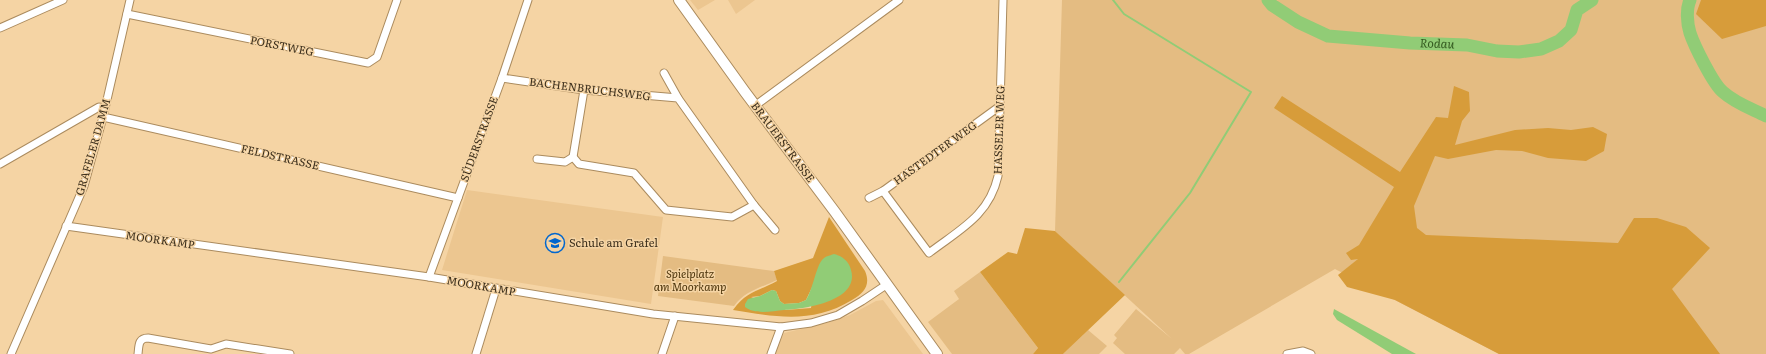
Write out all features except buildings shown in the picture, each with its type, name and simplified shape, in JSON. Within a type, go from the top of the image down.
[{"type":"main road","name":"BRAUERSTRASSE","points":[[679,0],[745,92],[835,212],[937,354]]},
{"type":"street","points":[[44,0],[47,8]]},
{"type":"street","points":[[0,28],[63,0]]},
{"type":"street","name":"GRAFELER DAMM","points":[[11,354],[84,186],[103,117],[130,0]]},
{"type":"street","name":"PORSTWEG","points":[[127,14],[368,63],[377,57],[397,0]]},
{"type":"street","name":"SÜDERSTRASSE","points":[[429,277],[502,78],[528,0]]},
{"type":"street","points":[[756,106],[899,0]]},
{"type":"street","name":"HASSELER WEG","points":[[883,191],[929,253],[980,214],[989,202],[995,190],[998,176],[1003,0]]},
{"type":"street","points":[[664,73],[678,98],[754,205],[775,230]]},
{"type":"street","name":"BACHENBRUCHSWEG","points":[[502,78],[584,90],[678,98]]},
{"type":"street","points":[[537,159],[565,162],[573,157],[584,90]]},
{"type":"street","name":"HASTEDTER WEG","points":[[869,198],[883,191],[1000,106]]},
{"type":"street","points":[[0,164],[99,107],[104,108]]},
{"type":"street","name":"FELDSTRASSE","points":[[103,117],[458,198]]},
{"type":"street","points":[[573,157],[579,164],[634,173],[666,210],[732,217],[754,205]]},
{"type":"street","name":"MOORKAMP","points":[[66,226],[429,277],[496,289],[675,316],[781,327],[811,323],[838,315],[862,302],[886,285]]},
{"type":"street","points":[[476,354],[496,289]]},
{"type":"street","points":[[662,354],[675,316]]},
{"type":"street","points":[[771,354],[781,327]]},
{"type":"street","points":[[138,354],[140,342],[148,338],[211,349],[226,344],[287,354]]},
{"type":"street","points":[[1287,354],[1303,352],[1311,354]]},
{"type":"shaded area","points":[[690,0],[715,0],[698,10]]},
{"type":"shaded area","points":[[728,0],[755,0],[736,14]]},
{"type":"shaded area","points":[[1701,0],[1766,0],[1766,26],[1722,39],[1696,14]]},
{"type":"shaded area","points":[[1454,86],[1469,92],[1470,111],[1462,121],[1455,145],[1515,130],[1548,128],[1571,130],[1593,127],[1607,134],[1604,151],[1586,161],[1548,158],[1522,151],[1496,150],[1448,159],[1435,156],[1414,206],[1417,228],[1426,235],[1618,243],[1634,218],[1657,218],[1686,227],[1710,248],[1672,289],[1720,354],[1499,354],[1395,300],[1347,287],[1338,275],[1358,259],[1351,260],[1346,253],[1359,245],[1394,187],[1274,108],[1282,96],[1400,172],[1436,117],[1448,118]]},
{"type":"shaded area","name":"Schule am Grafel","points":[[467,190],[663,217],[651,304],[442,270]]},
{"type":"shaded area","points":[[829,217],[865,271],[867,276],[867,284],[865,288],[852,300],[837,308],[809,316],[794,317],[764,315],[733,310],[748,295],[777,281],[774,271],[813,258]],"holes":[[[815,281],[811,308],[786,310],[751,297],[760,296],[772,290],[776,291],[780,301],[784,304],[799,303],[806,300]]]},
{"type":"shaded area","points":[[1025,228],[1055,231],[1125,295],[1063,354],[1033,354],[1038,348],[980,272],[1008,252],[1017,254]]},
{"type":"shaded area","points":[[834,254],[845,259],[851,270],[852,281],[847,289],[839,296],[829,301],[805,308],[759,312],[745,307],[748,299],[760,296],[772,290],[776,291],[780,301],[784,304],[799,303],[806,300],[820,263],[827,256]]},
{"type":"shaded area","points":[[883,300],[923,354],[774,354],[784,333],[827,323],[850,315],[876,301]]},
{"type":"shaded area","points":[[1334,309],[1416,354],[1392,354],[1337,320],[1333,314]]},
{"type":"green space","points":[[1062,0],[1766,0],[1766,354],[1499,354],[1335,269],[1189,354],[1185,354],[1180,348],[1174,354],[1125,354],[1113,343],[1117,338],[1114,335],[1136,309],[1172,339],[1055,231]]},
{"type":"green space","name":"Spielplatz am Moorkamp","points":[[663,256],[774,271],[777,280],[748,293],[734,306],[658,296]]},
{"type":"green space","points":[[980,272],[1038,348],[1033,354],[952,354],[928,322],[959,299],[954,291]]},
{"type":"green space","points":[[1088,330],[1107,346],[1099,354],[1063,354]]},
{"type":"waterway","points":[[1113,0],[1124,14],[1251,92],[1190,193],[1119,282]]},
{"type":"waterway","name":"Rodau","points":[[1268,0],[1272,5],[1298,22],[1328,36],[1410,43],[1467,45],[1497,51],[1519,52],[1541,49],[1559,41],[1571,30],[1577,10],[1592,0]]},
{"type":"waterway","name":"Rodau","points":[[1690,0],[1687,16],[1690,33],[1714,81],[1723,92],[1733,99],[1766,116]]},
{"type":"place","name":"Schule am Grafel","points":[[555,243]]}]
